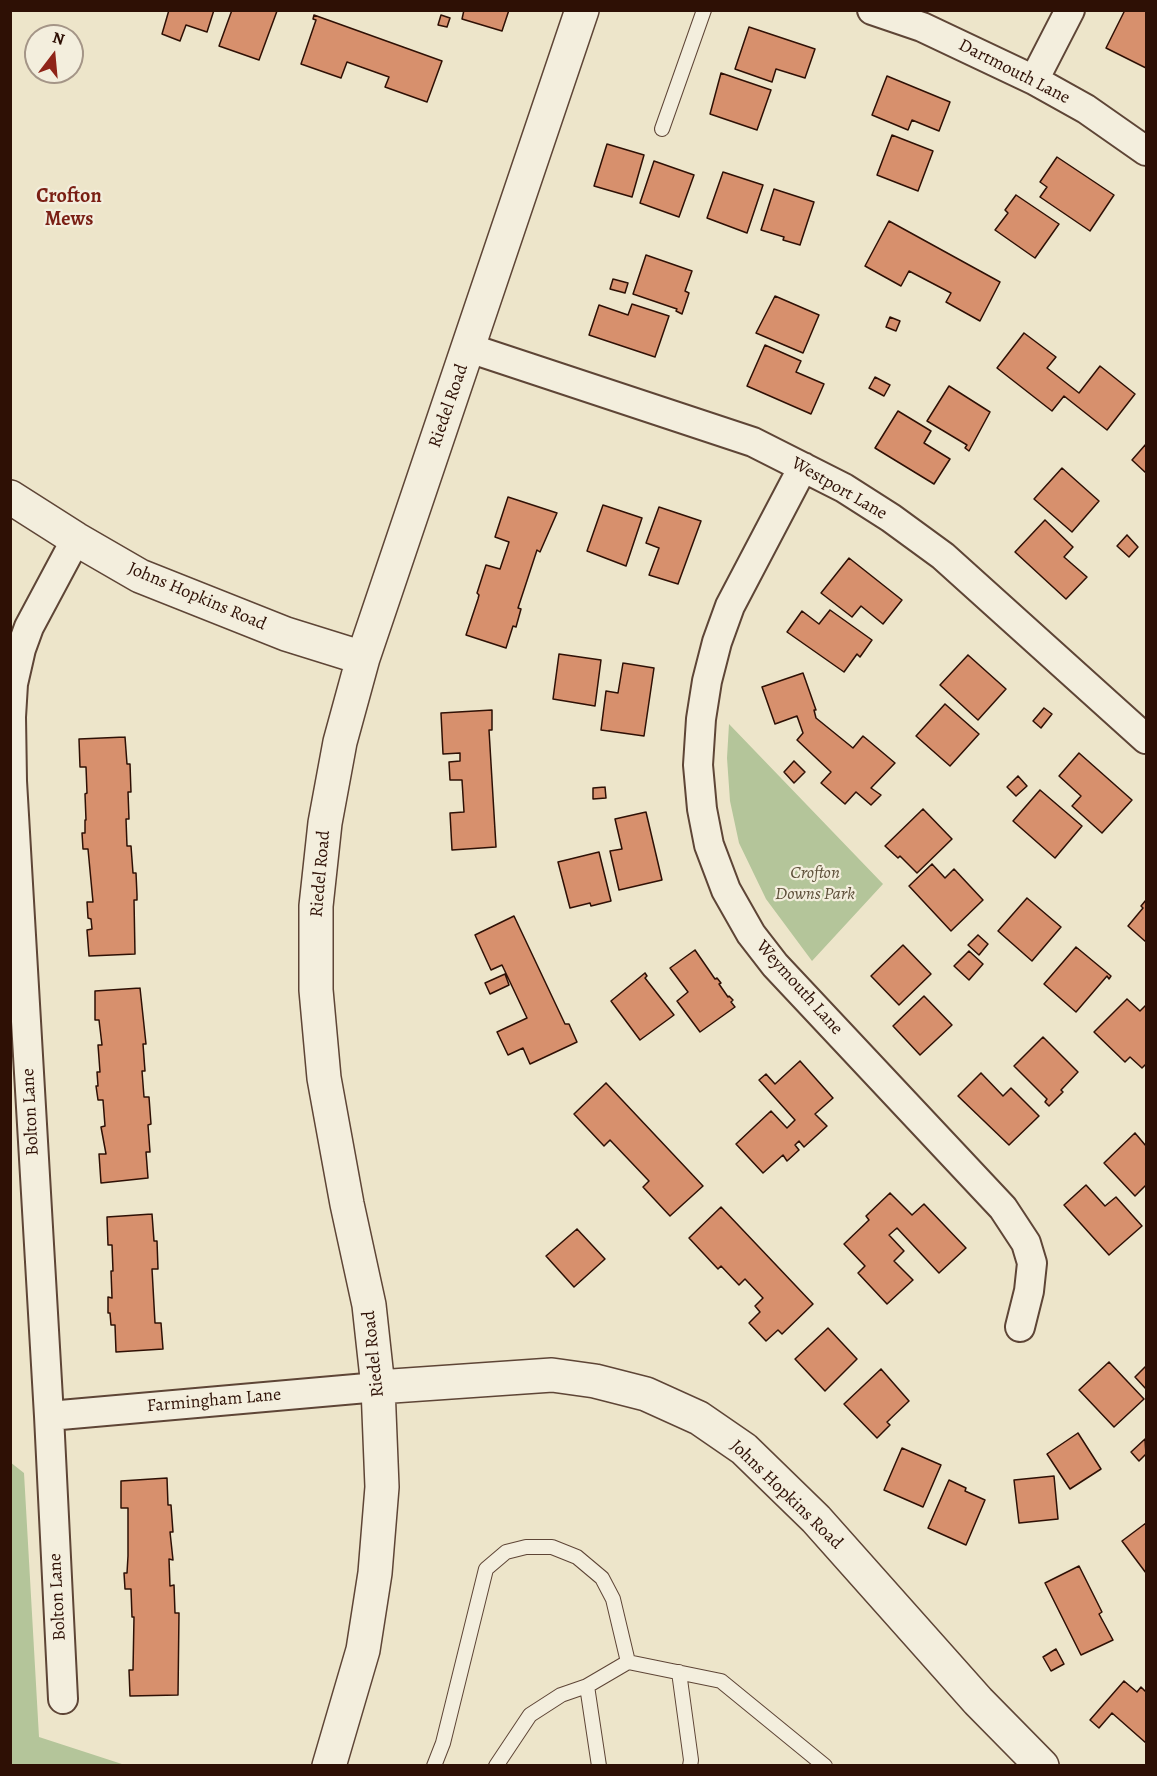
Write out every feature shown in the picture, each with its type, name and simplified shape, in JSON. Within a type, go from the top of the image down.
[{"type":"street","name":"Riedel Road","points":[[329,1766],[363,1650],[375,1573],[382,1487],[378,1387],[369,1305],[346,1204],[324,1078],[316,990],[316,906],[325,823],[340,742],[363,658],[582,10]]},
{"type":"street","name":"Dartmouth Lane","points":[[872,10],[922,27],[1034,80],[1086,109],[1146,151]]},
{"type":"street","points":[[1034,80],[1070,10]]},
{"type":"street","name":"Westport Lane","points":[[469,348],[753,442],[844,488],[891,518],[943,556],[1146,739]]},
{"type":"street","name":"Weymouth Lane","points":[[803,467],[730,606],[717,642],[707,681],[698,765],[702,810],[709,845],[731,899],[751,934],[775,965],[1003,1208],[1026,1243],[1032,1263],[1029,1291],[1020,1328]]},
{"type":"street","name":"Johns Hopkins Road","points":[[10,497],[140,576],[286,634],[363,658]]},
{"type":"street","name":"Bolton Lane","points":[[63,1699],[49,1416],[22,1162],[11,717],[13,684],[28,627],[76,539]]},
{"type":"street","name":"Johns Hopkins Road","points":[[378,1387],[552,1376],[595,1381],[646,1394],[699,1418],[744,1449],[816,1519],[978,1701],[1042,1766]]},
{"type":"street","name":"Farmingham Lane","points":[[49,1416],[378,1387]]},
{"type":"lane","points":[[662,129],[704,10]]},
{"type":"lane","points":[[434,1766],[443,1743],[486,1569],[506,1552],[526,1547],[552,1547],[577,1557],[602,1578],[613,1599],[628,1662]]},
{"type":"lane","points":[[495,1766],[530,1715],[561,1695],[587,1686],[628,1662],[721,1681],[825,1766]]},
{"type":"lane","points":[[680,1672],[690,1766]]},
{"type":"lane","points":[[587,1686],[599,1766]]},
{"type":"green space","name":"Crofton Downs Park","points":[[729,724],[883,884],[812,961],[766,899],[739,843],[730,801],[727,758]]},
{"type":"green space","points":[[10,1462],[24,1473],[39,1737],[125,1765],[11,1765]]},
{"type":"building","points":[[169,10],[214,10],[207,32],[186,25],[180,41],[162,34]]},
{"type":"building","points":[[232,10],[277,11],[259,60],[219,46]]},
{"type":"building","points":[[464,10],[509,10],[502,31],[462,19]]},
{"type":"building","points":[[1125,10],[1146,10],[1146,68],[1106,48]]},
{"type":"building","points":[[314,15],[442,61],[427,102],[385,87],[389,77],[347,62],[341,78],[301,64],[316,20],[313,19]]},
{"type":"building","points":[[441,15],[450,18],[447,27],[438,25]]},
{"type":"building","points":[[749,27],[815,49],[805,78],[776,69],[772,82],[735,69]]},
{"type":"building","points":[[721,73],[771,90],[757,130],[710,114]]},
{"type":"building","points":[[887,76],[950,102],[939,131],[912,120],[908,130],[872,115]]},
{"type":"building","points":[[892,135],[933,151],[918,191],[877,175]]},
{"type":"building","points":[[607,144],[644,155],[632,197],[594,186]]},
{"type":"building","points":[[1057,157],[1114,195],[1090,231],[1040,197],[1047,187],[1040,182]]},
{"type":"building","points":[[654,161],[694,175],[679,217],[640,203]]},
{"type":"building","points":[[723,172],[763,185],[747,233],[707,218]]},
{"type":"building","points":[[774,189],[814,202],[800,245],[761,230]]},
{"type":"building","points":[[1016,195],[1059,224],[1035,258],[995,230],[1008,213],[1005,210]]},
{"type":"building","points":[[889,221],[1000,282],[980,321],[946,302],[951,293],[909,271],[901,286],[865,266]]},
{"type":"building","points":[[646,255],[692,271],[685,291],[689,293],[682,314],[676,311],[677,309],[633,294]]},
{"type":"building","points":[[613,279],[628,283],[625,293],[610,289]]},
{"type":"building","points":[[775,296],[819,315],[803,353],[756,333]]},
{"type":"building","points":[[632,304],[669,316],[655,357],[589,335],[599,305],[628,315]]},
{"type":"building","points":[[890,317],[900,321],[896,331],[886,327]]},
{"type":"building","points":[[1024,333],[1056,357],[1047,368],[1079,393],[1100,366],[1135,394],[1107,430],[1064,396],[1052,411],[997,368]]},
{"type":"building","points":[[765,345],[801,361],[796,372],[824,384],[811,414],[747,386]]},
{"type":"building","points":[[875,377],[890,385],[884,396],[869,388]]},
{"type":"building","points":[[949,386],[990,412],[969,451],[965,448],[967,445],[927,421]]},
{"type":"building","points":[[898,411],[931,431],[924,443],[950,459],[934,484],[875,448]]},
{"type":"building","points":[[1146,444],[1146,473],[1132,460]]},
{"type":"building","points":[[1062,468],[1099,501],[1072,532],[1034,499]]},
{"type":"building","points":[[508,497],[557,513],[540,552],[537,550],[518,608],[521,609],[516,627],[513,626],[506,648],[466,635],[486,565],[500,569],[509,542],[495,537]]},
{"type":"building","points":[[603,505],[642,518],[626,566],[587,551]]},
{"type":"building","points":[[659,507],[701,521],[678,584],[649,575],[659,548],[646,543]]},
{"type":"building","points":[[1045,520],[1073,547],[1064,557],[1087,577],[1066,599],[1015,552]]},
{"type":"building","points":[[1127,535],[1138,547],[1129,557],[1117,546]]},
{"type":"building","points":[[849,558],[902,600],[883,624],[861,606],[852,617],[821,593]]},
{"type":"building","points":[[830,610],[872,640],[860,657],[857,654],[844,672],[787,632],[802,611],[819,624]]},
{"type":"building","points":[[559,654],[601,660],[595,706],[553,699]]},
{"type":"building","points":[[968,655],[1006,689],[978,720],[940,685]]},
{"type":"building","points":[[623,663],[654,668],[644,736],[601,730],[606,691],[618,693]]},
{"type":"building","points":[[803,673],[816,710],[814,710],[816,718],[853,748],[863,736],[895,763],[871,788],[881,795],[871,805],[856,792],[845,804],[821,783],[831,772],[797,740],[803,733],[797,716],[775,724],[762,687]]},
{"type":"building","points":[[945,704],[979,734],[950,766],[916,736]]},
{"type":"building","points":[[1044,708],[1052,714],[1041,728],[1033,721]]},
{"type":"building","points":[[492,710],[492,730],[489,730],[496,847],[452,850],[450,813],[464,812],[462,780],[450,780],[449,762],[460,761],[460,753],[443,754],[441,713]]},
{"type":"building","points":[[125,737],[127,764],[130,764],[131,792],[128,792],[129,819],[126,819],[127,846],[131,846],[133,873],[136,873],[135,954],[89,956],[87,930],[92,929],[91,919],[88,918],[87,902],[93,902],[88,849],[83,849],[82,833],[85,833],[85,794],[87,793],[86,767],[80,767],[79,739]]},
{"type":"building","points":[[1079,753],[1132,800],[1102,833],[1072,806],[1081,796],[1059,776]]},
{"type":"building","points":[[794,761],[805,772],[794,783],[784,772]]},
{"type":"building","points":[[1018,776],[1027,786],[1016,796],[1007,787]]},
{"type":"building","points":[[605,787],[606,798],[593,799],[593,788]]},
{"type":"building","points":[[1040,790],[1082,826],[1055,858],[1013,821]]},
{"type":"building","points":[[923,809],[952,839],[917,873],[900,856],[898,858],[885,846]]},
{"type":"building","points":[[646,812],[662,880],[619,890],[610,851],[622,849],[615,819]]},
{"type":"building","points":[[599,852],[611,901],[570,908],[558,862]]},
{"type":"building","points":[[932,864],[945,878],[954,869],[983,900],[951,931],[909,886]]},
{"type":"building","points":[[1027,898],[1061,927],[1032,961],[998,931]]},
{"type":"building","points":[[1146,900],[1146,942],[1128,926],[1143,908],[1141,906]]},
{"type":"building","points":[[514,916],[565,1024],[569,1024],[577,1042],[530,1064],[523,1048],[508,1055],[497,1032],[527,1018],[502,965],[491,970],[475,935]]},
{"type":"building","points":[[978,935],[988,944],[979,955],[968,945]]},
{"type":"building","points":[[903,945],[931,974],[899,1005],[871,976]]},
{"type":"building","points":[[1076,947],[1111,976],[1109,979],[1107,976],[1076,1012],[1044,984]]},
{"type":"building","points":[[695,950],[715,979],[717,978],[721,983],[719,984],[728,997],[733,1000],[731,1002],[735,1007],[700,1032],[677,1001],[688,992],[670,968]]},
{"type":"building","points":[[969,951],[983,964],[969,980],[954,966]]},
{"type":"building","points":[[645,973],[647,976],[645,978],[674,1015],[640,1040],[611,1001]]},
{"type":"building","points":[[505,974],[509,985],[490,994],[485,983]]},
{"type":"building","points":[[140,988],[146,1044],[143,1044],[144,1097],[149,1097],[151,1124],[148,1125],[150,1152],[146,1152],[148,1178],[101,1183],[99,1154],[106,1154],[101,1127],[105,1126],[103,1100],[98,1100],[96,1086],[98,1086],[97,1072],[100,1072],[98,1045],[102,1045],[99,1020],[95,1020],[95,991]]},
{"type":"building","points":[[924,996],[952,1025],[920,1055],[893,1026]]},
{"type":"building","points":[[1127,999],[1140,1011],[1146,1005],[1146,1064],[1142,1068],[1130,1057],[1125,1062],[1094,1032]]},
{"type":"building","points":[[1043,1037],[1078,1072],[1049,1106],[1045,1102],[1047,1099],[1014,1066]]},
{"type":"building","points":[[800,1061],[833,1098],[815,1114],[827,1126],[804,1147],[799,1141],[795,1145],[799,1150],[787,1161],[783,1155],[763,1173],[736,1144],[771,1111],[787,1128],[795,1120],[759,1080],[766,1074],[775,1084]]},
{"type":"building","points":[[981,1073],[1003,1096],[1011,1088],[1039,1116],[1009,1145],[958,1096]]},
{"type":"building","points":[[606,1083],[703,1186],[670,1216],[643,1187],[649,1181],[610,1140],[604,1146],[574,1114]]},
{"type":"building","points":[[1135,1133],[1146,1146],[1146,1185],[1135,1196],[1104,1163]]},
{"type":"building","points":[[1086,1185],[1105,1206],[1116,1197],[1142,1226],[1109,1255],[1064,1205]]},
{"type":"building","points":[[890,1193],[912,1215],[924,1204],[966,1248],[939,1273],[897,1228],[889,1235],[904,1251],[894,1261],[913,1280],[887,1304],[858,1273],[865,1266],[844,1244],[869,1220],[866,1216]]},
{"type":"building","points":[[721,1207],[813,1304],[782,1334],[778,1330],[766,1341],[749,1323],[760,1312],[755,1306],[763,1298],[745,1279],[739,1285],[721,1266],[718,1269],[689,1238]]},
{"type":"building","points":[[152,1214],[154,1241],[157,1241],[158,1269],[152,1269],[155,1323],[161,1323],[163,1349],[116,1352],[115,1325],[111,1325],[110,1313],[108,1313],[108,1297],[112,1298],[111,1271],[113,1271],[112,1245],[108,1245],[107,1217]]},
{"type":"building","points":[[577,1229],[605,1259],[574,1287],[546,1256]]},
{"type":"building","points":[[828,1328],[857,1359],[825,1391],[795,1359]]},
{"type":"building","points":[[1109,1362],[1144,1399],[1114,1427],[1079,1390]]},
{"type":"building","points":[[1146,1366],[1146,1389],[1135,1377]]},
{"type":"building","points":[[881,1369],[909,1401],[887,1422],[890,1425],[877,1438],[844,1404]]},
{"type":"building","points":[[1078,1433],[1101,1469],[1070,1489],[1047,1454]]},
{"type":"building","points":[[1145,1439],[1146,1454],[1139,1461],[1131,1452]]},
{"type":"building","points":[[902,1448],[941,1465],[923,1507],[884,1490]]},
{"type":"building","points":[[1054,1476],[1058,1519],[1019,1523],[1014,1480]]},
{"type":"building","points":[[167,1478],[168,1505],[171,1505],[173,1532],[170,1532],[173,1560],[169,1559],[170,1586],[174,1585],[175,1613],[179,1613],[178,1695],[130,1696],[129,1670],[133,1670],[134,1617],[132,1617],[131,1589],[125,1589],[128,1508],[121,1508],[121,1481]]},
{"type":"building","points":[[949,1480],[966,1488],[965,1491],[985,1500],[966,1545],[928,1528]]},
{"type":"building","points":[[1146,1523],[1146,1573],[1122,1541]]},
{"type":"building","points":[[1079,1566],[1102,1612],[1099,1614],[1113,1640],[1081,1655],[1045,1583]]},
{"type":"building","points":[[1056,1649],[1064,1664],[1051,1671],[1043,1657]]},
{"type":"building","points":[[1124,1681],[1137,1692],[1141,1687],[1146,1692],[1146,1743],[1112,1713],[1099,1728],[1090,1720]]},
{"type":"district","name":"Crofton Mews","points":[[69,208]]}]
